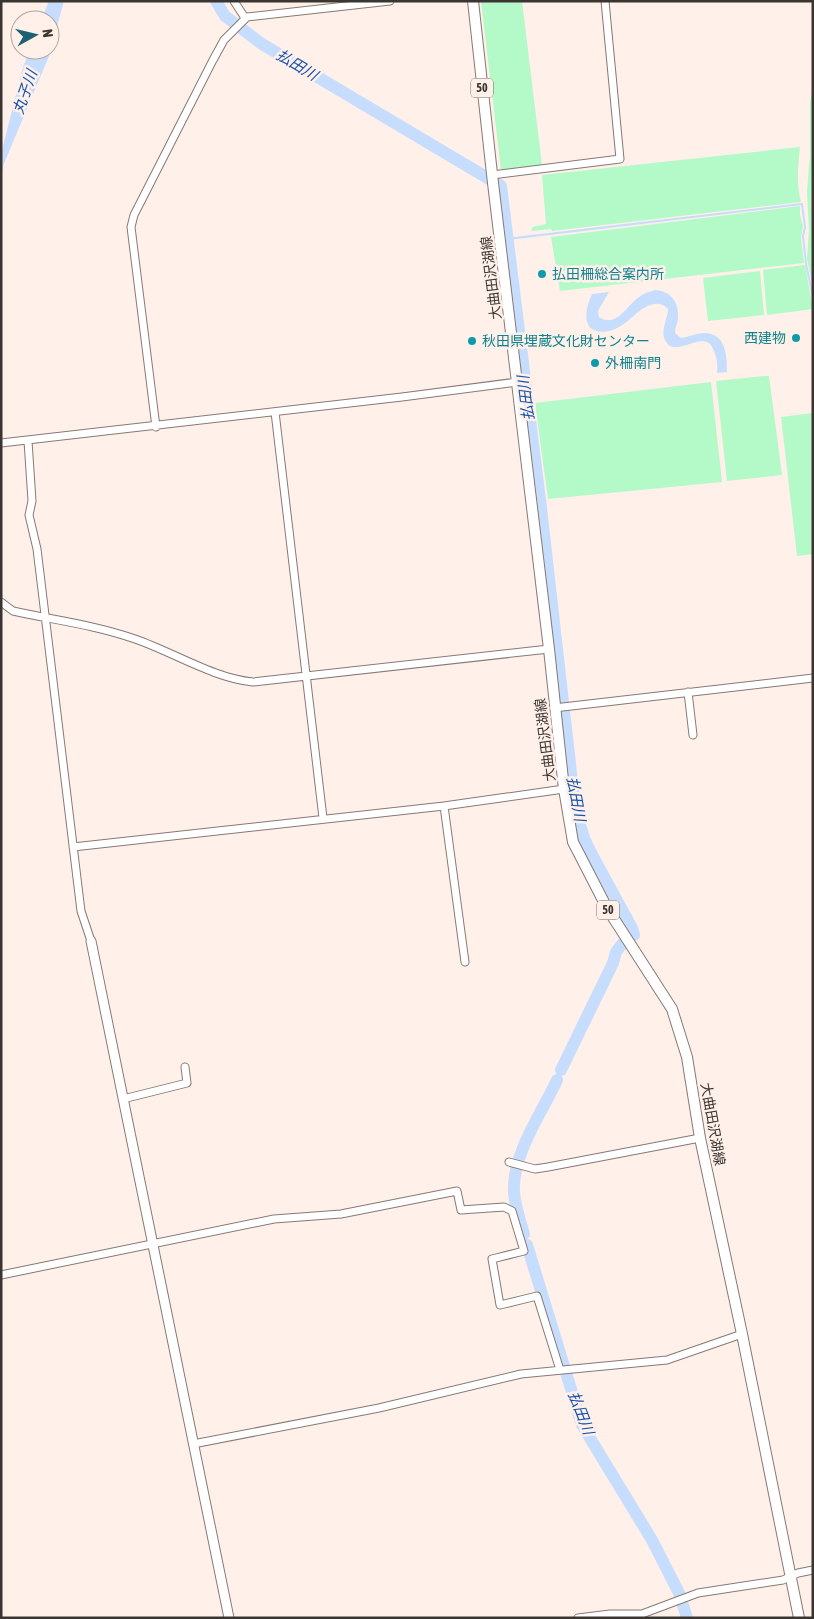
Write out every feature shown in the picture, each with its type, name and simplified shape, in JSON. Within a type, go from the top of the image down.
[{"type":"main road","name":"大曲田沢湖線","points":[[473,1],[564,789],[573,842],[607,908],[672,1009],[687,1057],[700,1138],[742,1334],[799,1618]]},
{"type":"street","points":[[234,1],[245,18]]},
{"type":"street","points":[[156,427],[131,227],[134,215],[213,60],[224,40],[233,33],[245,18],[390,1]]},
{"type":"street","points":[[492,178],[620,159],[605,1]]},
{"type":"street","points":[[1,443],[156,427],[517,382]]},
{"type":"street","points":[[275,412],[323,818]]},
{"type":"street","points":[[28,441],[32,500],[29,515],[37,549],[81,911],[91,940],[229,1618]]},
{"type":"street","points":[[1,602],[13,611],[108,630],[241,681],[253,682],[307,677],[549,649]]},
{"type":"street","points":[[555,708],[813,678]]},
{"type":"street","points":[[688,692],[693,735]]},
{"type":"street","points":[[73,847],[444,806],[564,789]]},
{"type":"street","points":[[444,806],[465,962]]},
{"type":"street","points":[[123,1098],[188,1083],[185,1067]]},
{"type":"street","points":[[509,1162],[526,1167],[548,1167],[700,1138]]},
{"type":"street","points":[[1,1275],[152,1243],[274,1220],[340,1214],[457,1191],[461,1210],[504,1207],[512,1211],[524,1251],[492,1259],[500,1304],[538,1296],[560,1370]]},
{"type":"street","points":[[194,1444],[379,1408],[521,1374],[667,1360],[742,1334]]},
{"type":"street","points":[[578,1618],[610,1614],[642,1614],[698,1593],[783,1580],[798,1573],[813,1570]]},
{"type":"green space","points":[[481,1],[522,1],[542,165],[501,170]]},
{"type":"green space","points":[[813,83],[813,288],[807,259],[809,230],[807,191],[810,155],[810,104]]},
{"type":"green space","points":[[800,147],[798,182],[801,202],[552,231],[551,229],[532,231],[532,227],[546,224],[542,175]]},
{"type":"green space","points":[[800,206],[803,226],[801,238],[804,263],[560,291],[551,237]]},
{"type":"green space","points":[[805,265],[813,309],[767,315],[763,270]]},
{"type":"green space","points":[[760,271],[764,315],[708,321],[703,278]]},
{"type":"green space","points":[[769,376],[782,475],[727,481],[716,381]]},
{"type":"green space","points":[[711,382],[722,482],[548,499],[535,403]]},
{"type":"green space","points":[[813,413],[813,554],[797,556],[781,417]]},
{"type":"water","points":[[49,1],[64,1],[60,16],[60,10],[45,10]]},
{"type":"water","name":"丸子川","points":[[26,60],[47,60],[3,166],[1,185],[1,154]]},
{"type":"water","points":[[655,290],[665,292],[675,302],[678,317],[675,333],[681,338],[704,333],[711,334],[721,341],[726,353],[727,372],[717,373],[714,351],[710,344],[704,341],[683,346],[670,346],[665,340],[663,333],[668,313],[668,309],[665,306],[656,304],[643,308],[625,323],[604,332],[593,330],[588,324],[586,317],[587,309],[592,294],[609,292],[598,311],[599,317],[611,320],[621,314],[641,296]]},
{"type":"waterway","name":"払田川","points":[[216,1],[225,16],[262,44],[501,186],[541,508],[575,808],[584,838],[632,928],[634,935],[632,936]]},
{"type":"waterway","points":[[507,239],[802,204],[806,264],[813,297]]},
{"type":"waterway","name":"払田川","points":[[561,1070],[613,963],[616,952],[622,944]]},
{"type":"waterway","name":"払田川","points":[[524,1234],[514,1192],[518,1163],[529,1134],[557,1080]]},
{"type":"waterway","name":"払田川","points":[[527,1245],[582,1425],[652,1540],[680,1595]]},
{"type":"waterway","name":"払田川","points":[[683,1605],[687,1618]]},
{"type":"place","name":"払田柵総合案内所","points":[[542,274]]},
{"type":"place","name":"西建物","points":[[796,338]]},
{"type":"place","name":"秋田県埋蔵文化財センター","points":[[472,341]]},
{"type":"place","name":"外柵南門","points":[[595,363]]}]
